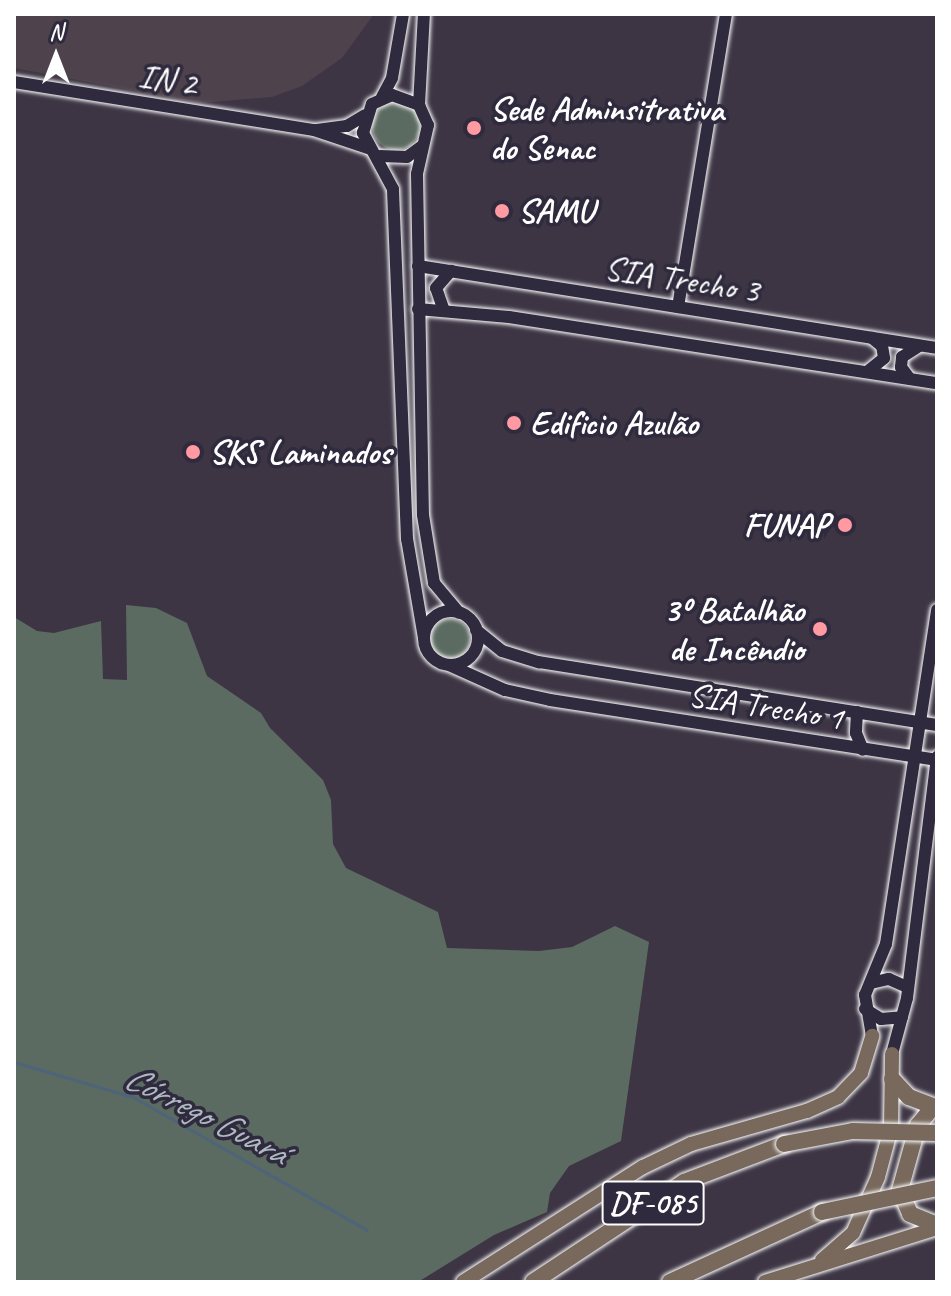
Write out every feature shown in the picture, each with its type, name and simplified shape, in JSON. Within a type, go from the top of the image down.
[{"type":"highway","points":[[892,1079],[909,1097],[934,1108],[918,1125],[900,1190],[910,1214],[937,1226]]},
{"type":"highway","name":"DF-085","points":[[533,1282],[684,1182],[784,1144],[853,1131],[937,1133]]},
{"type":"highway","name":"DF-085","points":[[670,1282],[822,1212],[937,1188]]},
{"type":"main road","points":[[403,14],[392,78],[382,97],[365,115],[363,133],[376,152],[393,189],[407,539],[424,638],[434,660],[449,665],[472,655],[476,630]]},
{"type":"main road","points":[[424,14],[419,105],[428,125],[417,174],[418,309],[428,564],[434,583],[459,613],[502,651],[539,662],[937,725]]},
{"type":"main road","points":[[678,307],[726,14]]},
{"type":"main road","name":"IN 2","points":[[14,82],[314,130],[376,152]]},
{"type":"main road","points":[[382,97],[402,95],[419,105]]},
{"type":"main road","name":"IN 2","points":[[314,130],[347,126],[365,115]]},
{"type":"main road","points":[[376,152],[407,157],[422,146]]},
{"type":"main road","name":"SIA Trecho 3","points":[[418,266],[937,348]]},
{"type":"main road","points":[[443,308],[436,288],[451,271]]},
{"type":"main road","points":[[418,309],[443,308],[937,383]]},
{"type":"main road","points":[[867,372],[884,358],[882,346],[872,337]]},
{"type":"main road","points":[[910,379],[901,367],[902,357],[922,345]]},
{"type":"main road","points":[[463,1282],[643,1167],[691,1144],[807,1111],[838,1097],[861,1073],[872,1036],[865,1009],[886,944],[937,610]]},
{"type":"main road","points":[[424,638],[435,616],[459,613]]},
{"type":"main road","name":"SIA Trecho 1","points":[[449,665],[505,690],[550,700],[937,759]]},
{"type":"main road","points":[[857,712],[856,733],[863,750]]},
{"type":"main road","points":[[822,1260],[853,1233],[878,1177],[891,1128],[892,1054],[907,987],[937,759]]},
{"type":"main road","points":[[871,983],[889,979],[907,987]]},
{"type":"main road","points":[[865,1009],[881,1019],[902,1017]]},
{"type":"main road","points":[[765,1282],[822,1260],[937,1226]]},
{"type":"shaded area","points":[[14,14],[374,14],[342,58],[302,86],[272,97],[200,103],[14,68]]},
{"type":"green space","points":[[396,102],[405,103],[413,109],[419,117],[419,135],[413,143],[405,149],[396,150],[387,149],[379,143],[373,135],[372,126],[373,117],[379,109],[387,103]]},
{"type":"green space","points":[[126,605],[156,608],[187,623],[207,676],[261,713],[270,728],[323,780],[331,800],[333,844],[346,868],[438,912],[447,948],[539,951],[572,947],[615,926],[649,942],[621,1141],[569,1166],[550,1193],[547,1212],[494,1235],[418,1282],[14,1282],[14,617],[37,631],[54,633],[101,621],[103,679],[127,680]]},
{"type":"green space","points":[[450,619],[464,625],[470,639],[464,653],[450,659],[436,653],[430,639],[436,625]]},
{"type":"waterway","name":"Córrego Guará","points":[[14,1062],[133,1097],[367,1230]]},
{"type":"place","name":"Sede Adminsitrativa do Senac","points":[[474,128]]},
{"type":"place","name":"SAMU","points":[[502,211]]},
{"type":"place","name":"Edificio Azulão","points":[[514,423]]},
{"type":"place","name":"SKS Laminados","points":[[193,452]]},
{"type":"place","name":"FUNAP","points":[[845,525]]},
{"type":"place","name":"3º Batalhão de Incêndio","points":[[820,629]]}]
